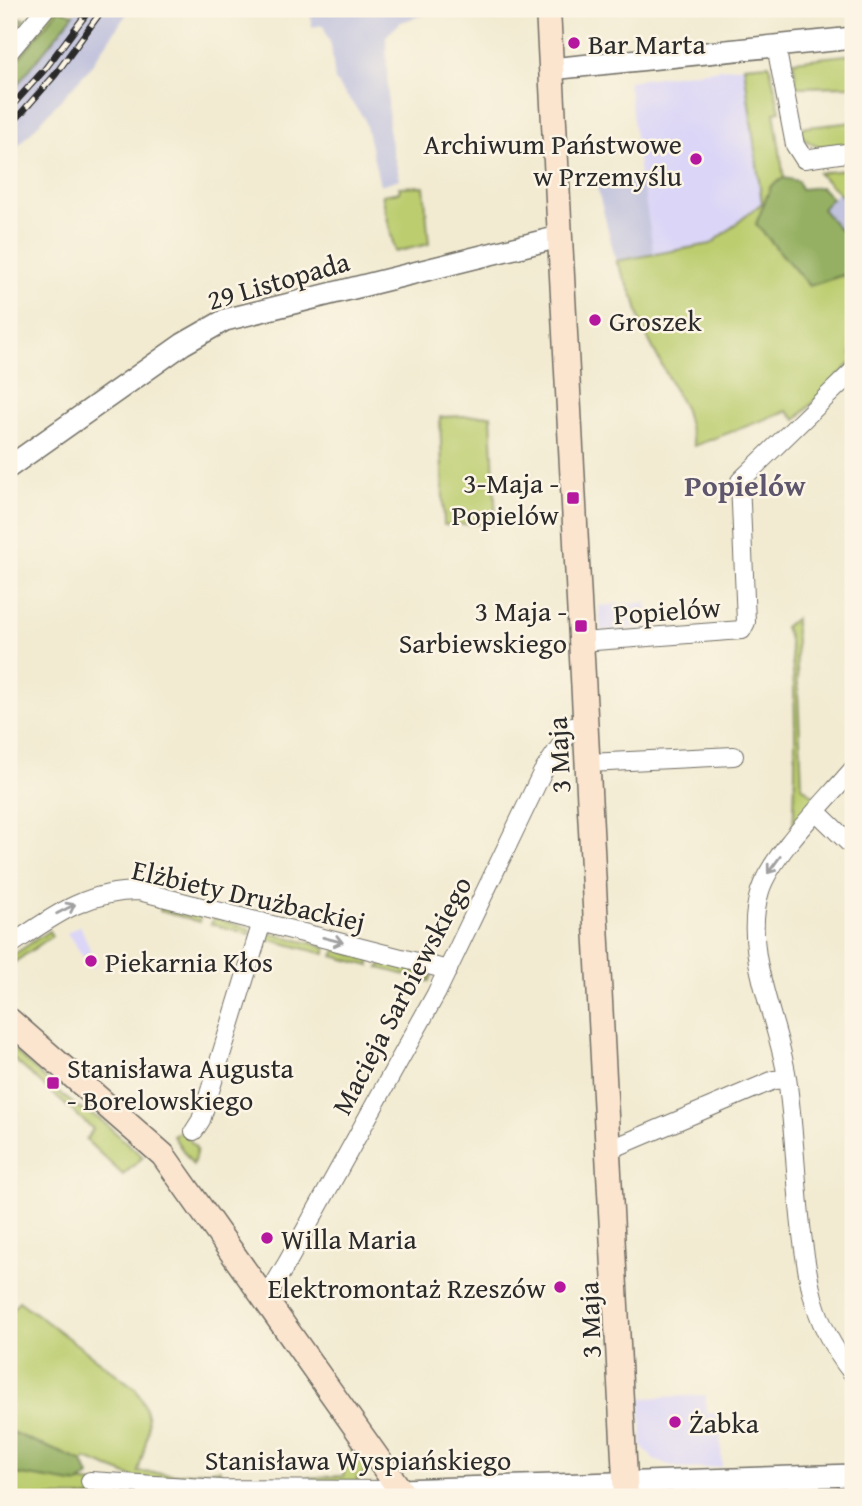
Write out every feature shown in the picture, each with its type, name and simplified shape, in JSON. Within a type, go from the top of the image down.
[{"type":"main road","name":"3 Maja","points":[[548,9],[626,1491]]},
{"type":"main road","points":[[9,1020],[163,1155],[402,1494]]},
{"type":"street","points":[[9,52],[38,10]]},
{"type":"street","points":[[551,69],[853,38]]},
{"type":"street","points":[[776,46],[795,145],[804,159],[853,152]]},
{"type":"street","name":"29 Listopada","points":[[9,467],[183,344],[225,320],[559,237]]},
{"type":"street","name":"Popielów","points":[[581,642],[742,630],[746,622],[740,481],[853,370]]},
{"type":"street","name":"Macieja Sarbiewskiego","points":[[264,1296],[271,1290],[287,1263],[448,970],[542,773],[573,727],[586,726]]},
{"type":"street","points":[[588,763],[734,756]]},
{"type":"street","points":[[853,769],[764,879],[756,907],[758,964],[778,1031],[787,1079],[800,1215],[811,1290],[821,1325],[853,1374]]},
{"type":"street","points":[[817,812],[853,847]]},
{"type":"street","name":"Elżbiety Drużbackiej","points":[[9,946],[58,913],[113,891],[139,891],[448,970]]},
{"type":"street","points":[[194,1131],[201,1120],[262,922]]},
{"type":"street","points":[[609,1150],[774,1080],[787,1079]]},
{"type":"street","name":"Stanisława Wyspiańskiego","points":[[90,1481],[221,1493],[402,1494],[626,1491],[853,1475]]},
{"type":"shaded area","points":[[78,9],[130,9],[88,70],[9,156],[9,95]]},
{"type":"shaded area","points":[[306,9],[442,9],[401,22],[386,36],[389,136],[400,179],[380,185],[364,118],[335,81],[331,45],[323,25],[312,27],[310,10]]},
{"type":"shaded area","points":[[744,66],[762,203],[711,244],[654,254],[643,199],[628,81]]},
{"type":"shaded area","points":[[641,175],[654,254],[616,261],[596,183]]},
{"type":"shaded area","points":[[838,193],[853,206],[853,245],[822,208]]},
{"type":"shaded area","points":[[647,602],[649,628],[601,631],[599,606]]},
{"type":"shaded area","points":[[80,925],[97,965],[91,968],[67,933]]},
{"type":"shaded area","points":[[706,1395],[706,1413],[719,1413],[722,1467],[683,1469],[654,1460],[642,1446],[641,1398]]},
{"type":"green space","points":[[54,9],[59,9],[9,71],[9,62]]},
{"type":"green space","points":[[59,9],[74,14],[9,95],[9,71]]},
{"type":"green space","points":[[9,15],[25,19],[9,40]]},
{"type":"green space","points":[[853,54],[853,86],[797,87],[793,61]]},
{"type":"green space","points":[[769,64],[780,111],[774,112],[784,178],[771,186],[756,224],[809,286],[843,275],[853,284],[853,361],[796,420],[787,411],[694,446],[685,410],[641,325],[635,300],[616,261],[711,244],[762,203],[744,66]]},
{"type":"green space","points":[[853,122],[853,141],[830,148],[814,145],[802,136],[798,128]]},
{"type":"green space","points":[[853,169],[853,206],[818,173]]},
{"type":"green space","points":[[784,178],[798,181],[801,189],[821,187],[832,198],[822,209],[853,245],[853,284],[843,275],[809,286],[756,224],[771,186]]},
{"type":"green space","points":[[424,186],[429,244],[395,252],[382,195],[400,192],[399,187]]},
{"type":"green space","points":[[491,415],[496,523],[444,525],[440,417]]},
{"type":"green space","points":[[795,619],[802,786],[816,798],[793,828],[794,691],[789,640],[784,627]]},
{"type":"green space","points":[[161,904],[199,914],[200,922],[160,911]]},
{"type":"green space","points":[[214,918],[249,928],[250,934],[211,924]]},
{"type":"green space","points":[[49,931],[52,936],[9,966],[9,958]]},
{"type":"green space","points":[[269,933],[326,947],[325,954],[267,939]]},
{"type":"green space","points":[[336,950],[370,959],[370,966],[333,956]]},
{"type":"green space","points":[[383,962],[432,976],[429,981],[379,968]]},
{"type":"green space","points":[[9,1045],[60,1093],[77,1107],[100,1119],[143,1157],[123,1175],[86,1140],[93,1129],[9,1055]]},
{"type":"green space","points":[[182,1130],[197,1149],[193,1165],[173,1136]]},
{"type":"green space","points":[[19,1301],[136,1389],[148,1420],[147,1439],[138,1472],[175,1474],[220,1469],[220,1482],[343,1476],[351,1448],[364,1466],[364,1475],[357,1477],[358,1483],[216,1487],[135,1478],[86,1459],[83,1462],[9,1431],[9,1314]]},
{"type":"green space","points":[[9,1431],[83,1462],[89,1476],[79,1484],[9,1473]]},
{"type":"green space","points":[[9,1473],[192,1497],[9,1497]]},
{"type":"railway","points":[[9,109],[45,69],[90,9]]},
{"type":"railway","points":[[9,127],[55,75],[103,9]]},
{"type":"place","name":"Bar Marta","points":[[574,43]]},
{"type":"place","name":"Archiwum Państwowe w Przemyślu","points":[[696,159]]},
{"type":"place","name":"Groszek","points":[[595,320]]},
{"type":"place","name":"3-Maja - Popielów","points":[[573,498]]},
{"type":"place","name":"3 Maja - Sarbiewskiego","points":[[581,626]]},
{"type":"place","name":"Piekarnia Kłos","points":[[91,961]]},
{"type":"place","name":"Stanisława Augusta - Borelowskiego","points":[[53,1083]]},
{"type":"place","name":"Willa Maria","points":[[267,1238]]},
{"type":"place","name":"Elektromontaż Rzeszów","points":[[560,1287]]},
{"type":"place","name":"Żabka","points":[[675,1422]]},
{"type":"district","name":"Popielów","points":[[745,485]]}]
